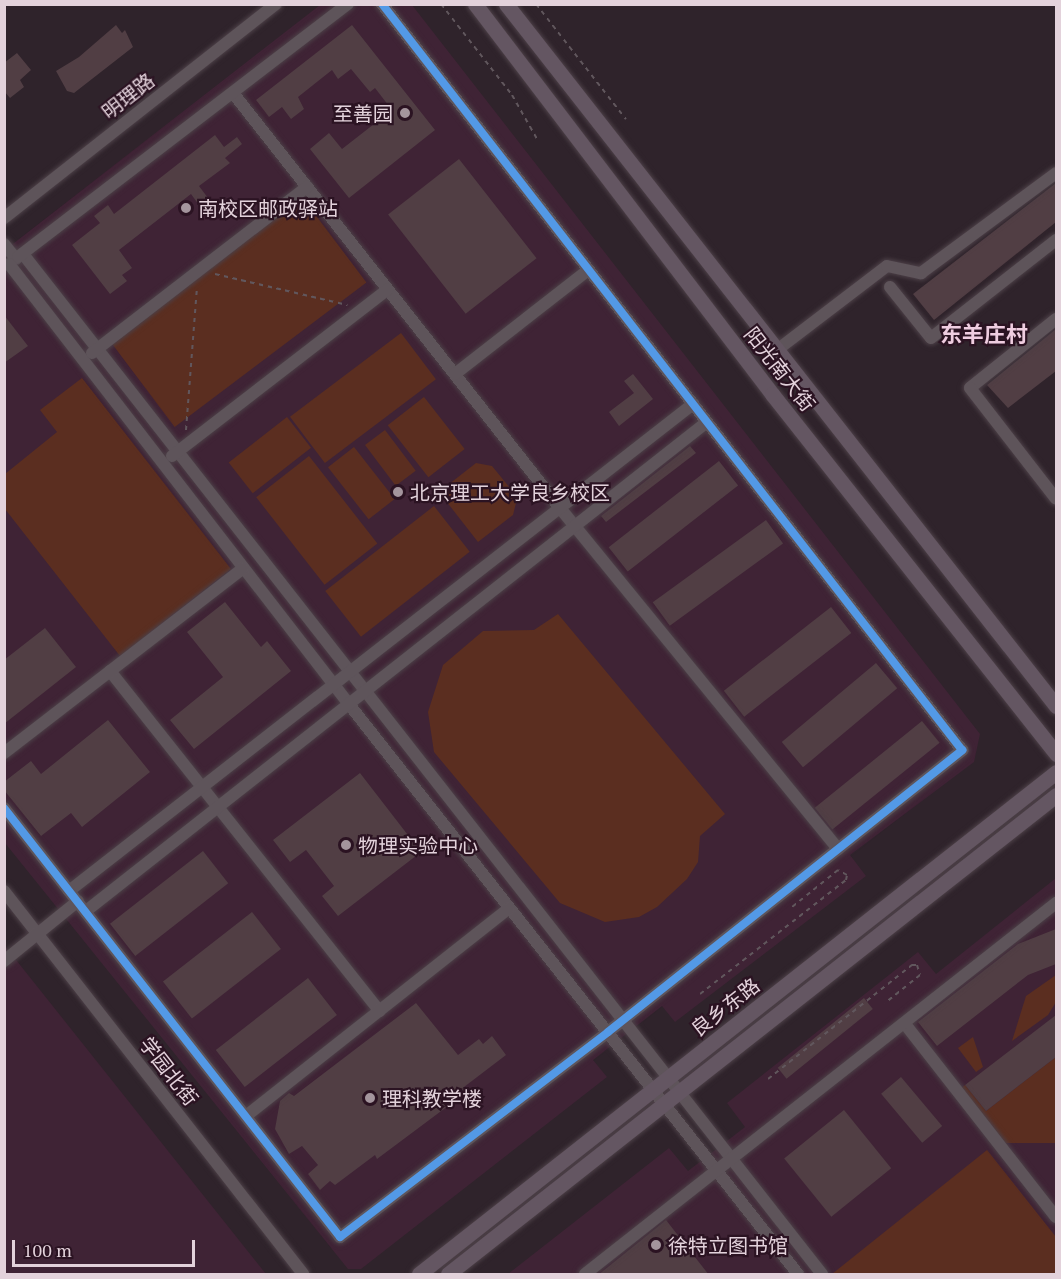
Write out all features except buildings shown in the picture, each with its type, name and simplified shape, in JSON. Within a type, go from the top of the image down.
[{"type":"main road","name":"阳光南大街","points":[[475,4],[772,394],[1056,754]]},
{"type":"main road","name":"阳光南大街","points":[[506,4],[1056,706]]},
{"type":"main road","name":"良乡东路","points":[[419,1275],[1056,772]]},
{"type":"main road","name":"良乡东路","points":[[448,1275],[1056,795]]},
{"type":"street","name":"明理路","points":[[4,218],[276,4]]},
{"type":"street","points":[[13,261],[348,4]]},
{"type":"street","points":[[4,808],[340,1237],[612,1037],[622,1020],[962,750],[382,4]]},
{"type":"street","points":[[233,93],[560,508],[838,849]]},
{"type":"street","points":[[777,350],[887,266],[921,273],[1056,172]]},
{"type":"street","points":[[83,361],[307,187]]},
{"type":"street","points":[[890,287],[931,338],[1056,240]]},
{"type":"street","points":[[4,244],[13,261],[83,361],[333,684],[798,1275]]},
{"type":"street","points":[[13,261],[97,350],[822,1275]]},
{"type":"street","points":[[455,374],[588,270]]},
{"type":"street","points":[[162,463],[387,290]]},
{"type":"street","points":[[1056,319],[970,388],[1056,499]]},
{"type":"street","points":[[69,891],[693,404]]},
{"type":"street","points":[[5,959],[217,807],[707,422]]},
{"type":"street","points":[[4,753],[243,567]]},
{"type":"street","points":[[110,671],[379,1011]]},
{"type":"street","name":"学园北街","points":[[4,891],[303,1275]]},
{"type":"street","points":[[585,1275],[718,1173],[1056,903]]},
{"type":"street","points":[[246,1116],[509,908]]},
{"type":"street","points":[[905,1023],[1056,1217]]},
{"type":"path","points":[[441,4],[512,95],[537,139]]},
{"type":"path","points":[[536,4],[626,119]]},
{"type":"path","points":[[194,440],[185,429],[199,271],[362,309]]},
{"type":"path","points":[[700,994],[846,880],[847,875],[838,870],[792,907]]},
{"type":"path","points":[[768,1079],[912,966],[917,965],[920,975],[885,1003]]},
{"type":"shaded area","name":"北京理工大学良乡校区","points":[[320,5],[412,5],[980,734],[974,762],[850,855],[866,876],[675,1022],[662,1006],[593,1060],[607,1077],[361,1269],[348,1269],[5,843],[5,250]]},
{"type":"shaded area","points":[[302,197],[366,282],[175,427],[110,341]]},
{"type":"shaded area","points":[[401,333],[436,379],[325,463],[290,417]]},
{"type":"shaded area","points":[[82,378],[231,569],[120,656],[5,509],[5,474],[57,432],[40,410]]},
{"type":"shaded area","points":[[424,397],[465,449],[428,477],[388,425]]},
{"type":"shaded area","points":[[287,417],[311,448],[253,493],[229,463]]},
{"type":"shaded area","points":[[385,430],[416,471],[396,486],[365,445]]},
{"type":"shaded area","points":[[354,447],[395,499],[369,519],[328,467]]},
{"type":"shaded area","points":[[309,456],[377,543],[325,585],[256,497]]},
{"type":"shaded area","points":[[476,463],[492,466],[514,493],[516,503],[513,515],[478,542],[439,492]]},
{"type":"shaded area","points":[[434,506],[470,552],[361,637],[325,591]]},
{"type":"shaded area","points":[[558,614],[725,814],[700,836],[698,862],[687,879],[657,907],[639,917],[605,922],[560,903],[434,752],[428,712],[443,665],[483,631],[534,630]]},
{"type":"shaded area","points":[[1056,878],[1056,1274],[508,1274],[669,1148],[688,1171],[745,1127],[727,1103],[918,952],[936,974]]},
{"type":"shaded area","points":[[5,946],[266,1274],[5,1274]]},
{"type":"shaded area","points":[[1056,975],[1056,1002],[1048,1015],[1012,1041],[1026,996]]},
{"type":"shaded area","points":[[973,1037],[983,1067],[976,1072],[958,1048]]},
{"type":"shaded area","points":[[1056,1057],[1056,1143],[998,1143],[958,1091],[965,1085],[986,1111]]},
{"type":"shaded area","points":[[987,1150],[1056,1237],[1056,1274],[832,1274]]},
{"type":"cycle path","points":[[4,808],[340,1237],[608,1032],[962,750],[382,4]]},
{"type":"place","name":"至善园","points":[[405,113]]},
{"type":"place","name":"南校区邮政驿站","points":[[186,208]]},
{"type":"place","name":"北京理工大学良乡校区","points":[[398,492]]},
{"type":"place","name":"物理实验中心","points":[[346,845]]},
{"type":"place","name":"理科教学楼","points":[[370,1098]]},
{"type":"place","name":"徐特立图书馆","points":[[656,1245]]},
{"type":"district","name":"东羊庄村","points":[[984,334]]}]
